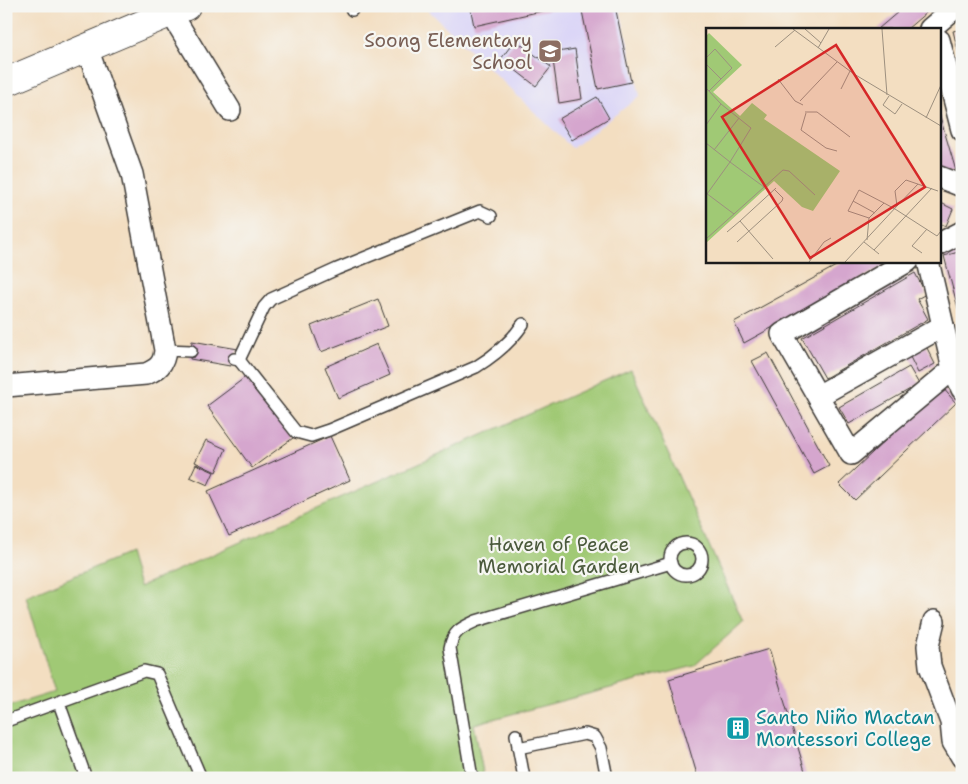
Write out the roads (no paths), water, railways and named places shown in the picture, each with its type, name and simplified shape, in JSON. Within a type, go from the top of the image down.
[{"type":"street","points":[[937,28],[957,6]]},
{"type":"street","points":[[6,82],[179,9],[230,110]]},
{"type":"street","points":[[6,386],[146,374],[157,369],[165,360],[166,350],[132,174],[87,48]]},
{"type":"street","points":[[940,49],[962,130]]},
{"type":"street","points":[[940,177],[962,186]]},
{"type":"street","points":[[940,243],[962,232]]},
{"type":"street","points":[[906,262],[782,334],[851,454],[953,369]]},
{"type":"street","points":[[928,262],[953,369],[962,389]]},
{"type":"street","points":[[818,396],[943,326]]},
{"type":"street","points":[[934,621],[928,646],[930,666],[951,722],[953,742],[962,757]]},
{"type":"lane","points":[[490,216],[480,211],[337,269],[271,299],[264,307],[236,360],[296,432],[310,436],[329,430],[476,367],[491,358],[516,335],[522,324]]},
{"type":"lane","points":[[166,350],[191,351]]},
{"type":"lane","points":[[472,778],[450,648],[452,638],[458,629],[476,621],[671,563]]},
{"type":"lane","points":[[6,721],[144,672],[157,674],[202,778]]},
{"type":"lane","points":[[59,703],[86,778]]},
{"type":"lane","points":[[518,748],[585,734],[595,737],[601,748],[606,778]]},
{"type":"lane","points":[[516,735],[524,778]]},
{"type":"place","name":"Soong Elementary School","points":[[550,51]]},
{"type":"place","name":"Santo Niño Mactan Montessori College","points":[[738,728]]},
{"type":"park label","name":"Haven of Peace Memorial Garden","points":[[559,555]]}]
